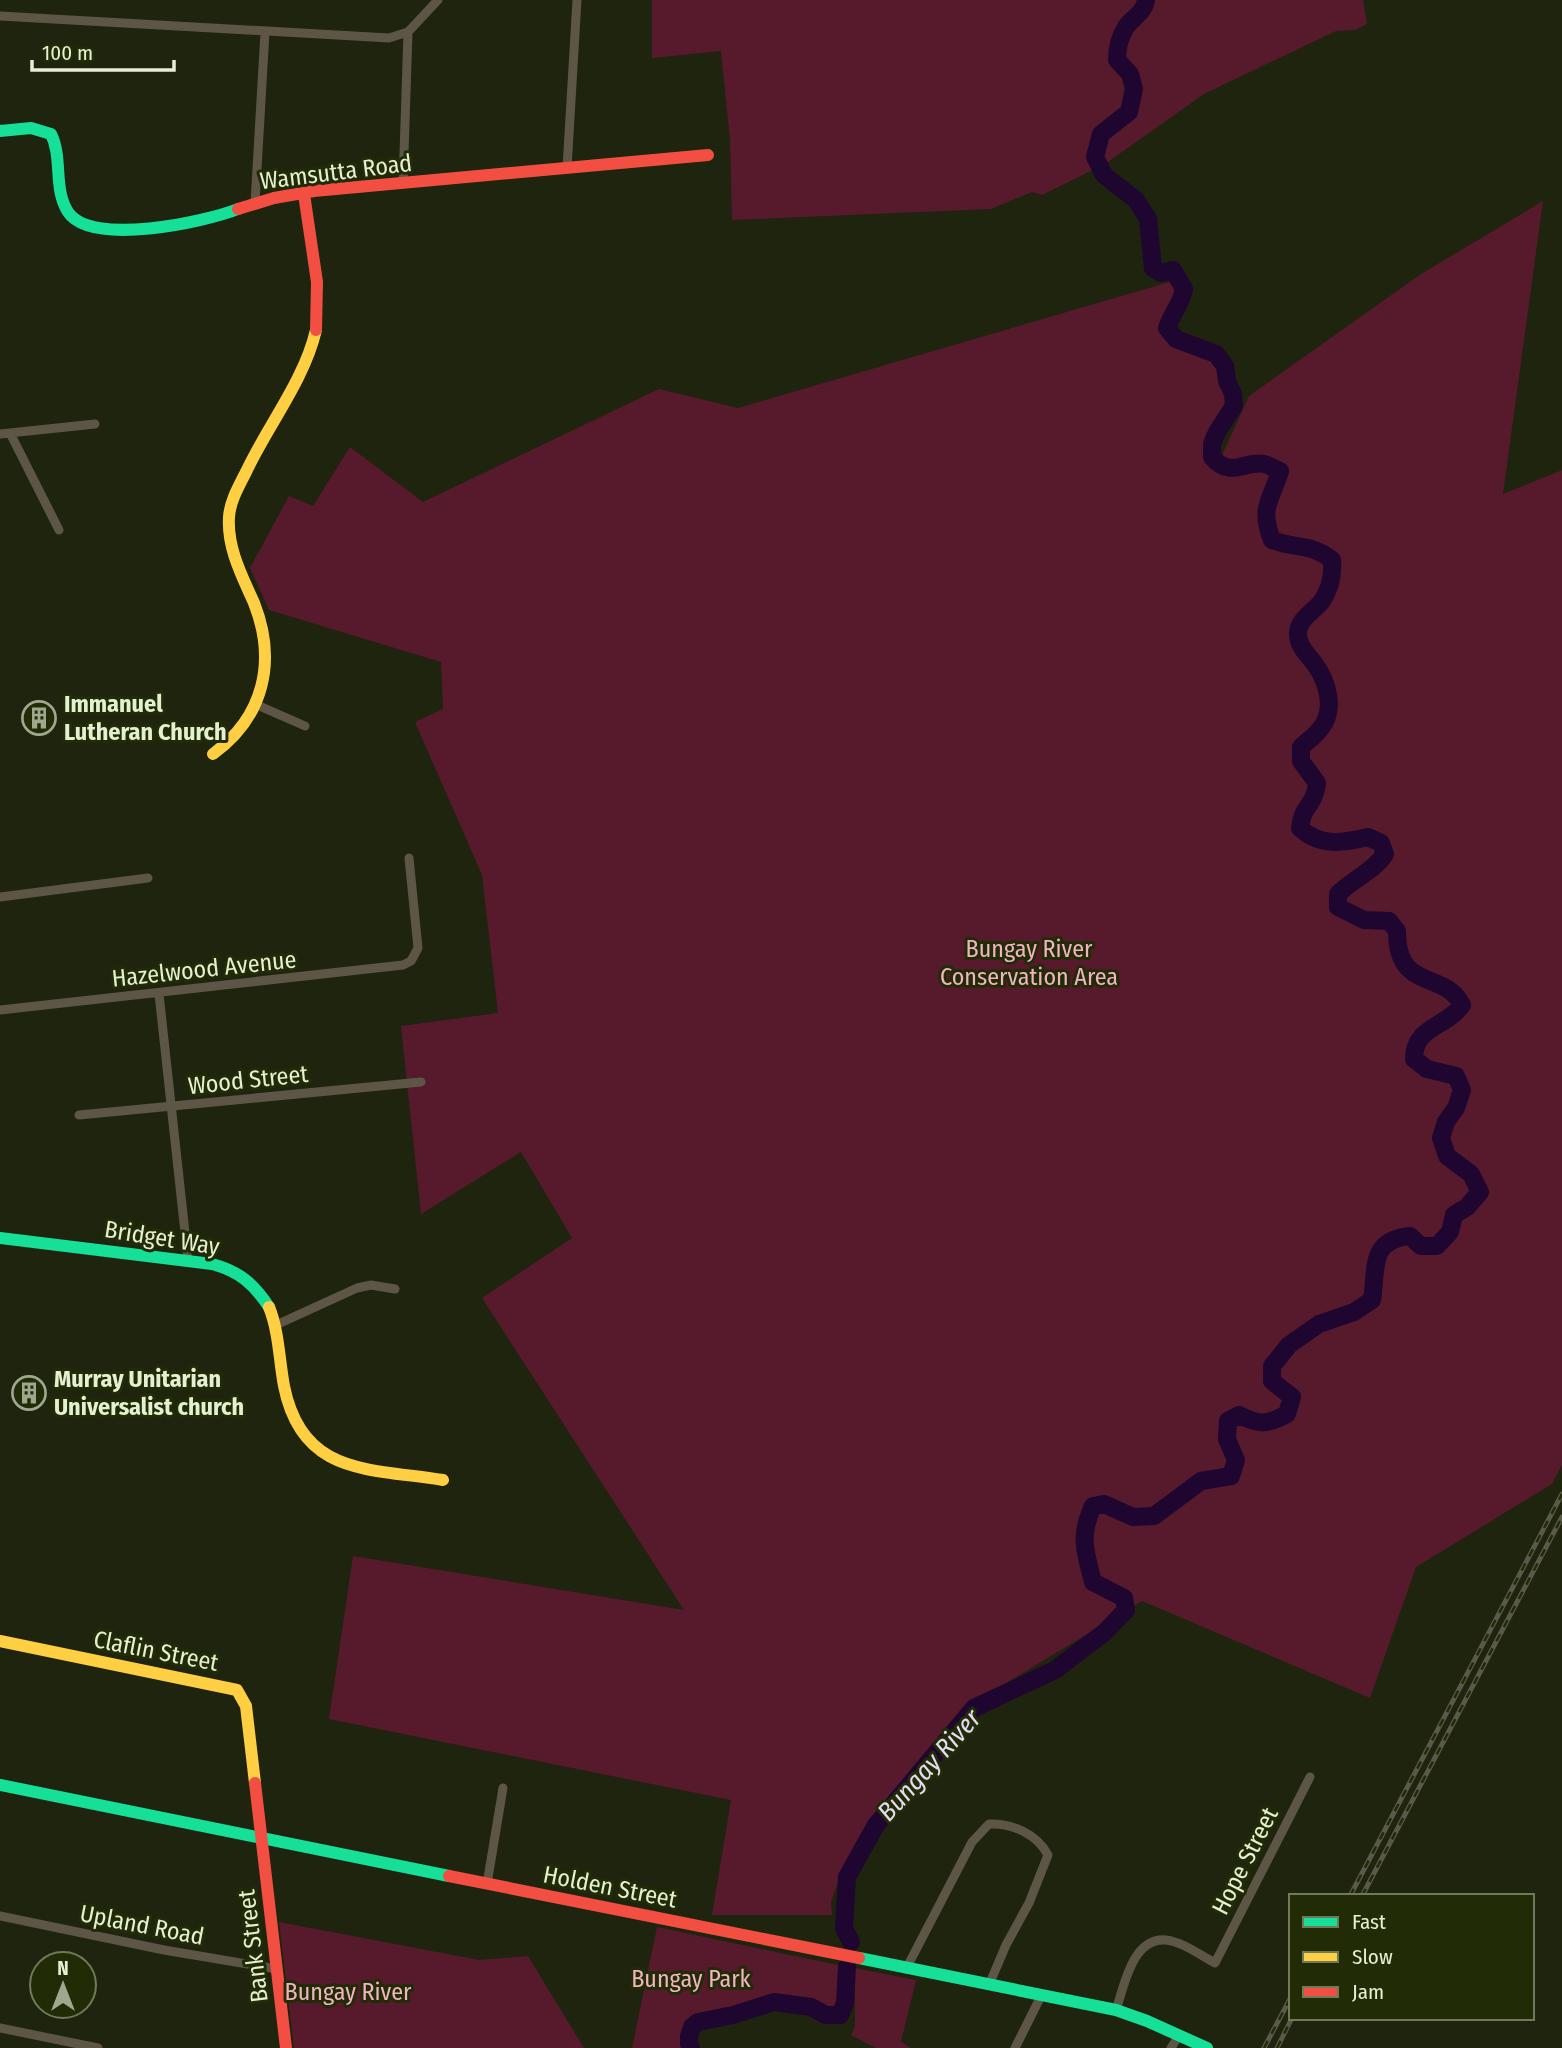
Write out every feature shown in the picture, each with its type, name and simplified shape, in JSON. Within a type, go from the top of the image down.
[{"type":"street","points":[[0,16],[374,38],[400,36],[408,32],[438,0]]},
{"type":"street","points":[[567,168],[577,0]]},
{"type":"street","points":[[255,203],[265,32]]},
{"type":"street","points":[[402,184],[408,32]]},
{"type":"street","name":"Wamsutta Road","points":[[0,131],[31,128],[51,134],[60,152],[62,199],[65,209],[79,222],[90,227],[162,227],[192,223],[255,203],[304,194],[708,155]]},
{"type":"street","points":[[213,754],[231,742],[255,704],[265,680],[267,648],[261,618],[231,540],[229,516],[237,490],[250,464],[307,362],[316,331],[317,293],[304,194]]},
{"type":"street","points":[[59,530],[5,433],[95,424]]},
{"type":"street","points":[[255,704],[304,726]]},
{"type":"street","name":"Hazelwood Avenue","points":[[0,1010],[398,966],[411,961],[418,948],[409,858]]},
{"type":"street","points":[[0,897],[148,878]]},
{"type":"street","points":[[159,994],[188,1260]]},
{"type":"street","name":"Wood Street","points":[[79,1115],[421,1082]]},
{"type":"street","name":"Bridget Way","points":[[0,1238],[188,1260],[214,1264],[235,1272],[250,1282],[262,1295],[276,1325],[288,1408],[295,1426],[308,1443],[335,1460],[443,1480]]},
{"type":"street","points":[[276,1325],[357,1288],[371,1285],[395,1289]]},
{"type":"street","name":"Claflin Street","points":[[0,1641],[237,1690],[246,1706],[262,1838]]},
{"type":"street","name":"Hope Street","points":[[1116,2010],[1138,1952],[1150,1943],[1163,1940],[1180,1944],[1215,1963],[1310,1777]]},
{"type":"street","name":"Holden Street","points":[[0,1785],[1116,2010],[1207,2048]]},
{"type":"street","points":[[488,1884],[503,1788]]},
{"type":"street","points":[[906,1969],[972,1842],[989,1824],[1000,1823],[1032,1835],[1042,1843],[1048,1855],[1033,1894],[1006,1945],[989,1985]]},
{"type":"street","name":"Bank Street","points":[[262,1838],[286,2048]]},
{"type":"street","name":"Upland Road","points":[[0,1916],[164,1950],[277,1969]]},
{"type":"street","points":[[1015,2048],[1041,1996]]},
{"type":"street","points":[[0,2028],[98,2048]]},
{"type":"street","points":[[1171,2048],[1179,2035]]},
{"type":"green space","points":[[652,0],[1363,0],[1367,24],[1355,30],[1336,31],[1204,94],[1105,164],[1042,195],[1032,192],[991,209],[732,220],[730,140],[721,51],[652,58]]},
{"type":"green space","name":"Bungay River Conservation Area","points":[[1543,201],[1503,494],[1562,470],[1562,1465],[1552,1484],[1416,1567],[1370,1698],[1142,1601],[986,1695],[843,1868],[831,1902],[832,1915],[712,1915],[731,1800],[329,1719],[353,1556],[684,1610],[482,1298],[572,1238],[521,1152],[421,1214],[401,1026],[498,1013],[482,875],[415,722],[443,709],[441,662],[269,610],[250,568],[289,496],[313,506],[350,447],[423,502],[659,389],[738,408],[1180,279],[1181,298],[1167,328],[1176,339],[1216,354],[1225,366],[1227,381],[1233,394],[1234,406],[1212,444],[1212,457],[1218,464],[1249,396],[1421,274]]},
{"type":"green space","name":"Bungay River","points":[[279,1922],[479,1960],[528,1956],[584,2048],[294,2048]]},
{"type":"green space","name":"Bungay Park","points":[[657,1927],[847,1967],[845,2002],[840,2015],[826,2015],[810,2007],[774,2002],[733,2015],[698,2022],[692,2027],[689,2036],[691,2048],[632,2048]]},
{"type":"green space","points":[[855,1968],[916,1980],[901,2042],[911,2048],[876,2048],[851,2035],[855,2026]]},
{"type":"waterway","name":"Bungay River","points":[[851,1942],[844,1928],[847,1877],[876,1825],[974,1708],[1055,1670],[1105,1632],[1126,1610],[1124,1598],[1093,1582],[1085,1535],[1093,1506],[1104,1504],[1133,1517],[1154,1516],[1201,1481],[1231,1476],[1236,1460],[1227,1439],[1228,1421],[1239,1415],[1252,1421],[1268,1422],[1287,1414],[1292,1397],[1272,1381],[1272,1366],[1289,1345],[1319,1324],[1354,1312],[1372,1300],[1375,1267],[1381,1250],[1387,1243],[1410,1236],[1421,1246],[1437,1246],[1450,1232],[1454,1215],[1467,1207],[1480,1192],[1471,1174],[1447,1156],[1441,1138],[1462,1090],[1456,1076],[1427,1069],[1414,1059],[1415,1048],[1425,1033],[1455,1013],[1462,1005],[1454,994],[1413,972],[1405,964],[1399,951],[1397,931],[1389,921],[1364,920],[1338,907],[1338,894],[1385,854],[1381,843],[1368,837],[1341,842],[1324,841],[1300,828],[1303,814],[1314,796],[1317,783],[1301,761],[1301,747],[1321,728],[1326,720],[1329,704],[1323,678],[1301,646],[1298,629],[1328,591],[1332,560],[1317,551],[1272,540],[1266,511],[1280,471],[1257,463],[1225,467],[1212,457],[1212,444],[1217,432],[1234,406],[1225,366],[1216,354],[1176,339],[1167,328],[1184,289],[1173,270],[1161,273],[1153,268],[1148,219],[1136,200],[1104,175],[1095,157],[1101,134],[1129,112],[1134,89],[1130,74],[1117,60],[1118,47],[1126,27],[1141,12],[1146,0]]},
{"type":"waterway","name":"Bungay River","points":[[691,2048],[689,2036],[692,2027],[698,2022],[733,2015],[774,2002],[811,2007],[826,2015],[840,2015],[845,2003],[847,1967]]},
{"type":"railway","points":[[1351,1894],[1562,1494]]},
{"type":"railway","points":[[1363,1894],[1562,1517]]},
{"type":"railway","points":[[1264,2048],[1289,2001]]},
{"type":"railway","points":[[1277,2048],[1291,2020]]},
{"type":"traffic: fast","points":[[0,131],[31,128],[51,134],[57,153],[63,203],[68,212],[81,222],[100,228],[149,228],[201,220],[238,209]]},
{"type":"traffic: fast","points":[[0,1238],[212,1264],[230,1270],[245,1280],[269,1307]]},
{"type":"traffic: fast","points":[[0,1785],[449,1876]]},
{"type":"traffic: fast","points":[[859,1958],[1116,2010],[1207,2048]]},
{"type":"traffic: slow","points":[[213,754],[244,723],[254,705],[265,667],[261,625],[230,540],[231,505],[255,454],[303,367],[316,330]]},
{"type":"traffic: slow","points":[[269,1307],[277,1336],[284,1386],[293,1415],[306,1437],[323,1452],[342,1462],[365,1469],[443,1480]]},
{"type":"traffic: slow","points":[[0,1641],[237,1690],[246,1706],[255,1783]]},
{"type":"traffic: jam","points":[[238,209],[274,198],[314,191],[708,155]]},
{"type":"traffic: jam","points":[[304,194],[317,282],[316,330]]},
{"type":"traffic: jam","points":[[255,1783],[286,2048]]},
{"type":"traffic: jam","points":[[449,1876],[859,1958]]},
{"type":"place","name":"Immanuel Lutheran Church","points":[[39,718]]},
{"type":"place","name":"Murray Unitarian Universalist church","points":[[29,1393]]}]
